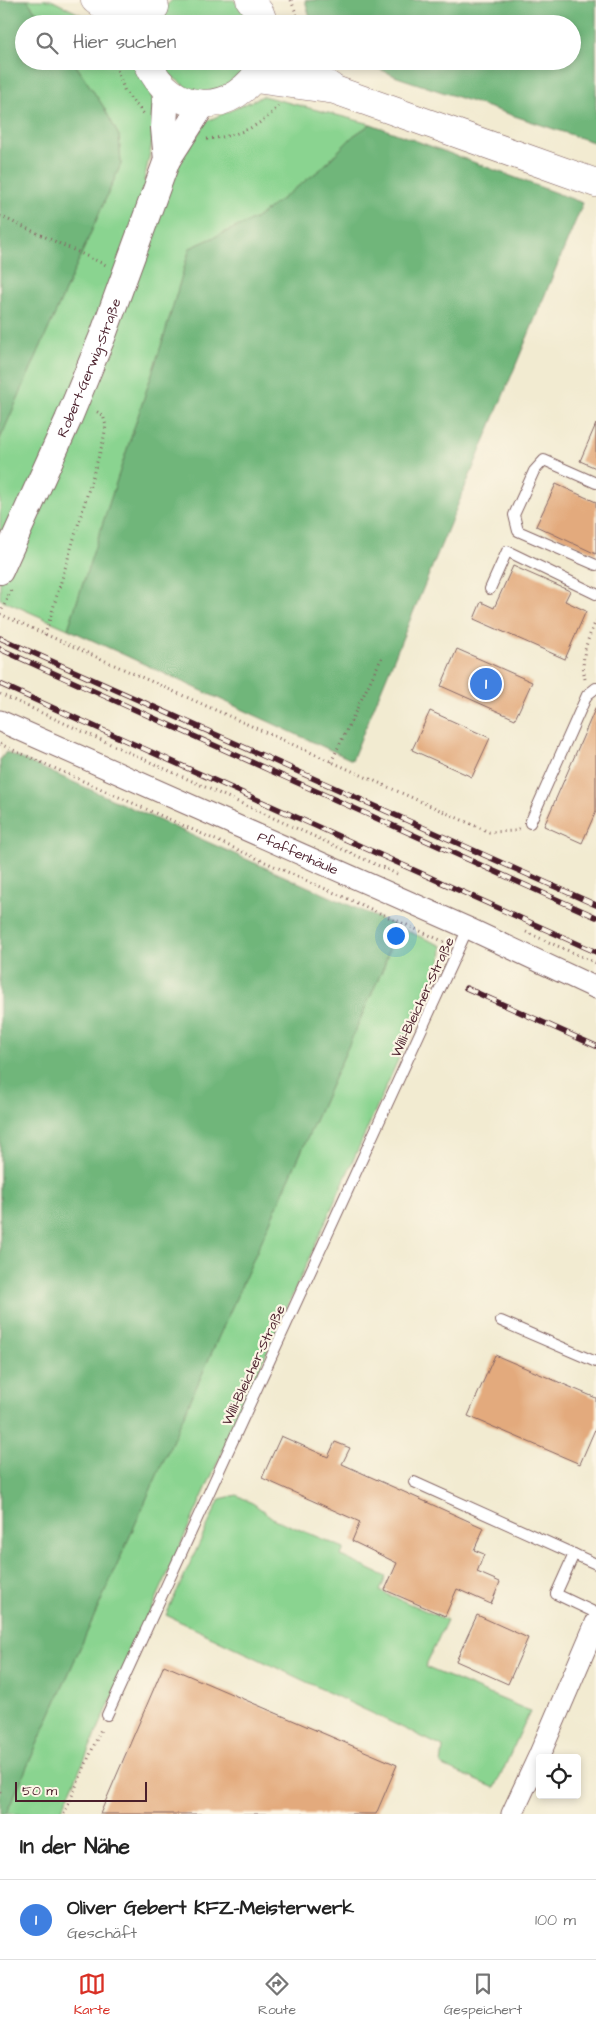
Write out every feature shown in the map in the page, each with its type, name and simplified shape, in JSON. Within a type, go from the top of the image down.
[{"type":"main road","points":[[96,0],[115,15]]},
{"type":"main road","points":[[124,0],[154,10]]},
{"type":"main road","points":[[250,0],[261,15]]},
{"type":"main road","points":[[151,70],[166,90],[183,100],[203,104],[223,102],[241,93],[259,70],[335,90],[596,183]]},
{"type":"main road","points":[[305,70],[335,90]]},
{"type":"street","name":"Robert-Gerwig-Straße","points":[[166,90],[164,128],[167,160]]},
{"type":"street","name":"Robert-Gerwig-Straße","points":[[0,571],[72,412],[103,335],[167,160],[203,104]]},
{"type":"street","name":"Pfaffenhäule","points":[[0,721],[468,928],[596,988]]},
{"type":"street","points":[[512,1814],[596,1623]]},
{"type":"lane","points":[[596,483],[544,460],[534,471],[514,516],[518,531],[596,565]]},
{"type":"lane","points":[[490,589],[507,551],[596,594]]},
{"type":"lane","points":[[530,823],[588,695],[596,688]]},
{"type":"lane","name":"Willi-Bleicher-Straße","points":[[107,1715],[468,928]]},
{"type":"lane","points":[[501,1321],[596,1362]]},
{"type":"lane","points":[[414,1482],[596,1564]]},
{"type":"lane","points":[[574,1554],[556,1594],[596,1613]]},
{"type":"path","points":[[291,0],[297,15]]},
{"type":"path","points":[[0,216],[89,258]]},
{"type":"path","points":[[44,635],[103,442],[106,426],[104,415],[93,409]]},
{"type":"path","points":[[6,602],[0,614],[44,635],[489,832],[515,831],[530,823]]},
{"type":"path","points":[[588,695],[582,669],[584,652],[596,620]]},
{"type":"path","points":[[331,762],[382,657]]},
{"type":"path","points":[[0,694],[402,876]]},
{"type":"path","points":[[0,744],[459,948]]},
{"type":"path","points":[[524,931],[596,963]]},
{"type":"path","points":[[64,1814],[107,1715]]},
{"type":"green space","points":[[0,0],[27,0],[38,15],[15,15],[15,70],[79,70],[103,106],[119,136],[121,164],[0,439]]},
{"type":"green space","points":[[27,0],[51,0],[82,15],[38,15]]},
{"type":"green space","points":[[172,0],[234,0],[246,15],[157,15]]},
{"type":"green space","points":[[305,0],[596,0],[596,143],[397,77],[382,70],[581,70],[581,15],[309,15]]},
{"type":"green space","points":[[79,70],[141,70],[156,108],[151,148],[144,181],[168,189],[183,156],[207,121],[263,96],[371,124],[353,136],[321,169],[255,219],[190,248],[163,340],[68,629],[0,599],[0,439],[121,164],[119,136],[103,106]]},
{"type":"green space","points":[[163,70],[248,70],[204,100]]},
{"type":"green space","points":[[371,124],[583,203],[352,760],[68,629],[163,340],[190,248],[255,219],[321,169],[353,136]]},
{"type":"green space","points":[[6,752],[396,926],[384,966],[6,1814],[0,1814],[0,760]]},
{"type":"green space","points":[[396,926],[442,946],[441,964],[60,1814],[6,1814],[384,966]]},
{"type":"green space","points":[[237,1495],[254,1504],[274,1519],[344,1548],[341,1556],[386,1577],[380,1591],[447,1620],[425,1667],[530,1711],[495,1788],[441,1765],[443,1747],[166,1615],[220,1499]]},
{"type":"building","points":[[596,424],[596,468],[580,461]]},
{"type":"building","points":[[556,484],[596,502],[596,554],[536,526]]},
{"type":"building","points":[[513,566],[570,591],[565,601],[586,611],[565,659],[474,619],[481,602],[494,608]]},
{"type":"building","points":[[457,649],[532,682],[515,719],[441,686]]},
{"type":"building","points":[[596,707],[596,811],[582,843],[544,826]]},
{"type":"building","points":[[430,711],[490,738],[472,777],[412,750]]},
{"type":"building","points":[[495,1355],[596,1398],[596,1427],[580,1464],[468,1416]]},
{"type":"building","points":[[281,1436],[328,1457],[335,1442],[350,1448],[342,1464],[484,1528],[474,1550],[484,1554],[477,1572],[500,1582],[491,1604],[457,1589],[445,1616],[385,1590],[397,1563],[352,1541],[360,1522],[262,1478]]},
{"type":"building","points":[[477,1615],[528,1638],[508,1684],[456,1661]]},
{"type":"building","points":[[164,1665],[397,1765],[376,1814],[100,1814]]},
{"type":"railway","points":[[0,638],[596,905]]},
{"type":"railway","points":[[0,649],[596,917]]},
{"type":"railway","points":[[0,684],[596,952]]},
{"type":"railway","points":[[466,988],[596,1046]]},
{"type":"place","name":"Oliver Gebert KFZ-Meisterwerk","points":[[486,684]]}]
